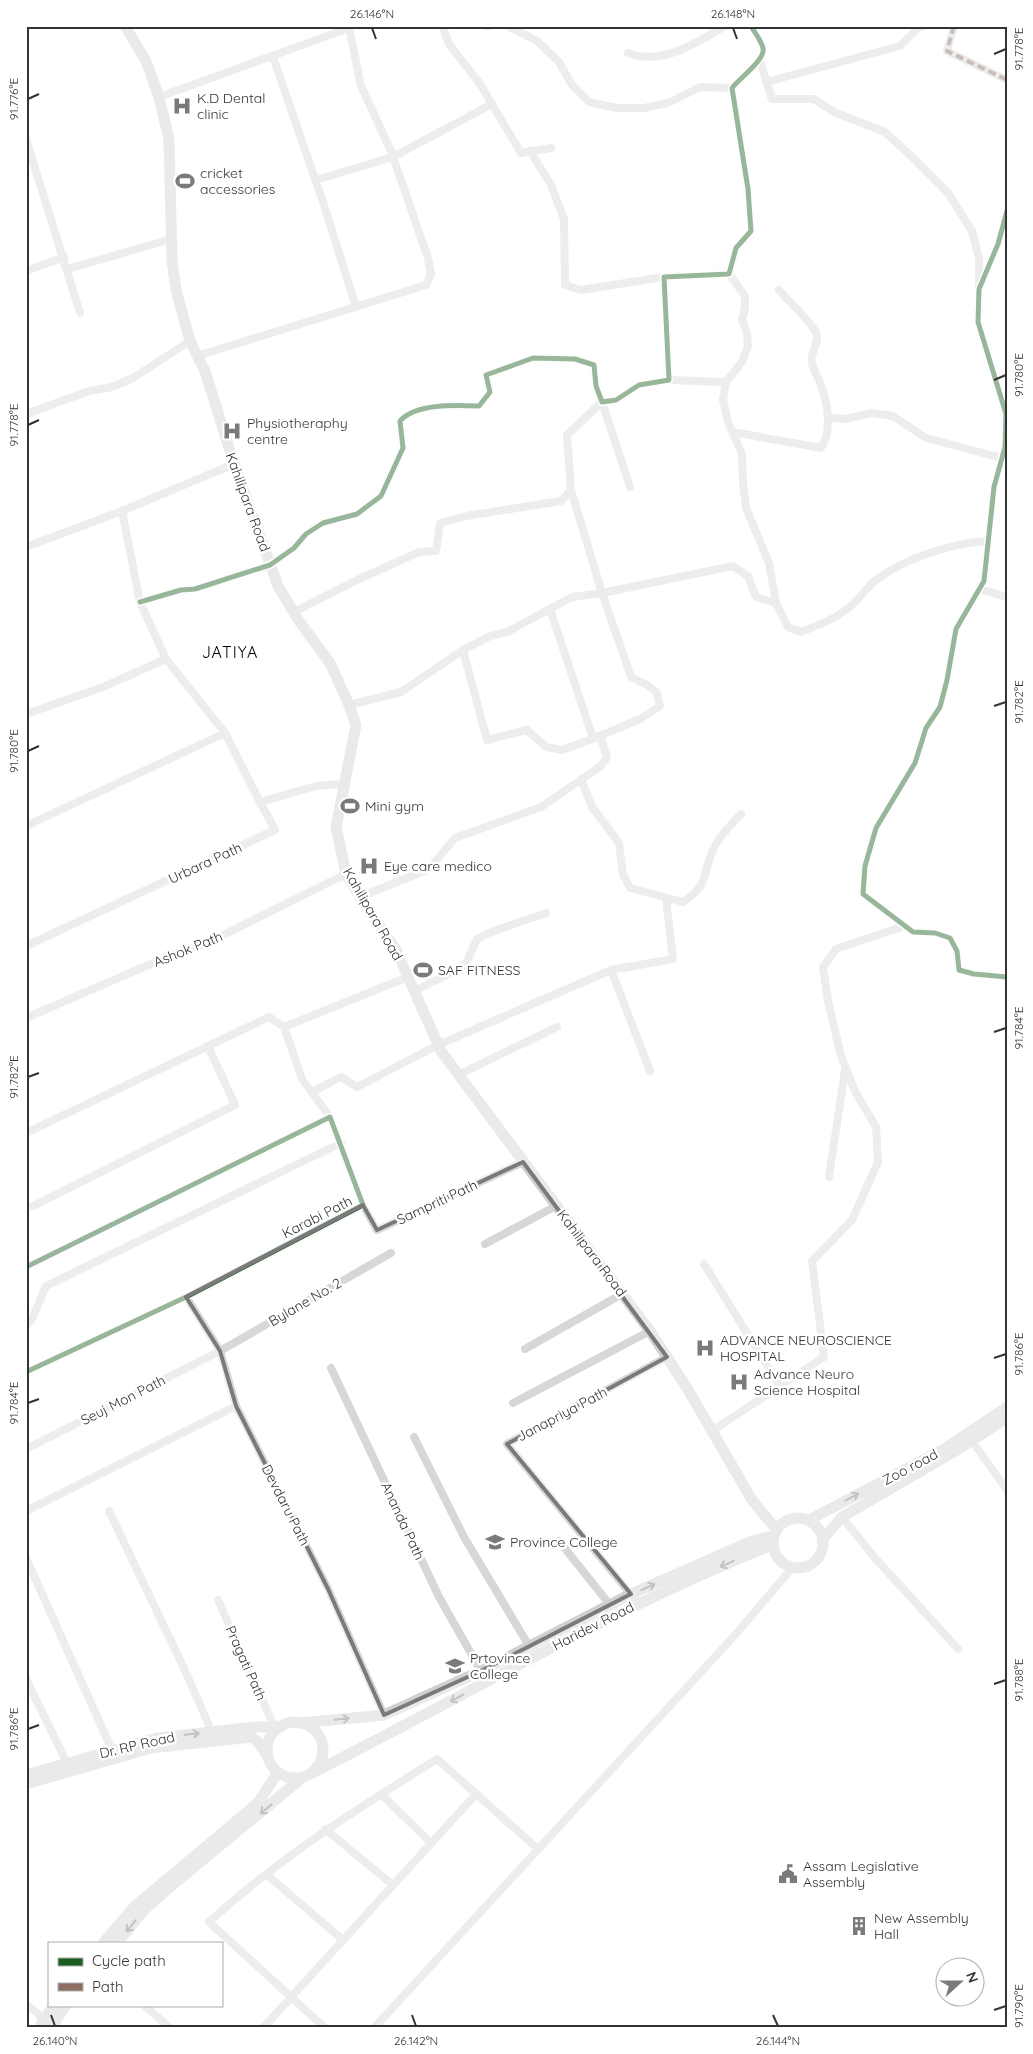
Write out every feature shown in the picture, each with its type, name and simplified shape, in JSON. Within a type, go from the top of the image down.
[{"type":"main road","name":"Kahilipara Road","points":[[125,26],[146,61],[159,97],[169,139],[172,261],[176,290],[190,341],[205,372],[234,464],[278,586],[330,663],[356,725],[336,827],[346,874],[396,950],[438,1045],[458,1075],[650,1330],[774,1536]]},
{"type":"main road","name":"Zoo road","points":[[809,1520],[944,1449],[1007,1407]]},
{"type":"main road","points":[[822,1540],[842,1517],[962,1447],[1007,1418]]},
{"type":"main road","points":[[798,1517],[809,1520],[820,1530],[822,1540],[820,1554],[816,1560],[801,1568],[793,1567],[779,1560],[774,1536],[790,1518],[798,1517]]},
{"type":"main road","name":"Haridev Road","points":[[308,1775],[394,1732],[635,1598],[774,1536]]},
{"type":"main road","name":"Haridev Road","points":[[300,1723],[384,1714],[481,1671],[610,1605],[635,1598]]},
{"type":"main road","points":[[118,1942],[144,1910],[163,1893],[318,1766],[322,1758],[321,1740],[309,1726],[300,1723],[288,1723],[277,1726],[269,1740],[268,1757]]},
{"type":"main road","name":"Dr. RP Road","points":[[26,1775],[157,1738],[277,1726]]},
{"type":"main road","points":[[26,1784],[151,1748],[251,1737],[268,1757],[271,1765],[285,1777],[294,1779],[308,1775]]},
{"type":"main road","points":[[103,1942],[134,1906],[258,1803],[278,1772]]},
{"type":"main road","points":[[45,2025],[53,2006]]},
{"type":"main road","points":[[45,2025],[65,2006]]},
{"type":"street","points":[[484,26],[489,26]]},
{"type":"street","points":[[508,26],[537,41],[559,62],[572,85],[589,102],[617,108],[644,108],[668,103],[700,87],[732,88]]},
{"type":"street","points":[[628,53],[639,57],[659,57],[682,49],[725,26]]},
{"type":"street","points":[[729,274],[736,248],[751,231],[748,189],[732,88],[741,77],[760,61],[764,54],[763,46],[751,26]]},
{"type":"street","points":[[766,82],[900,46],[918,28],[924,26]]},
{"type":"street","points":[[954,26],[947,51],[1007,80]]},
{"type":"street","points":[[159,97],[273,57],[350,27],[361,86],[393,157],[428,258],[431,274],[426,285],[197,356]]},
{"type":"street","points":[[445,28],[449,44],[480,84],[521,153],[551,148]]},
{"type":"street","points":[[273,57],[316,180],[356,307]]},
{"type":"street","points":[[760,61],[772,99],[814,99],[834,112],[885,132],[912,156],[948,193],[972,231],[979,259],[978,322],[1006,414],[1005,446],[994,487],[984,580],[956,629],[949,673],[940,707],[926,728],[915,763],[876,828],[865,866],[863,894],[913,932],[935,933],[950,938],[957,951],[959,970],[974,974],[1007,976]]},
{"type":"street","points":[[316,180],[393,157],[492,104]]},
{"type":"street","points":[[27,145],[68,269],[80,313]]},
{"type":"street","points":[[530,151],[551,185],[564,219],[565,285],[581,290],[664,277],[729,274]]},
{"type":"street","points":[[979,289],[998,244],[1007,211]]},
{"type":"street","points":[[68,269],[171,239]]},
{"type":"street","points":[[26,271],[64,257]]},
{"type":"street","points":[[729,274],[745,296],[742,320],[747,333],[748,346],[742,362],[726,382],[723,400],[742,454],[746,508],[769,563],[776,603],[788,627],[801,632],[831,619],[852,605],[876,580],[907,562],[969,542],[988,541]]},
{"type":"street","points":[[664,277],[669,380]]},
{"type":"street","points":[[733,432],[821,448],[826,440],[828,418],[822,389],[812,363],[812,353],[818,342],[816,332],[779,290]]},
{"type":"street","points":[[26,414],[89,391],[106,388],[133,378],[190,341]]},
{"type":"street","points":[[140,602],[181,590],[195,588],[270,565],[294,548],[306,534],[323,523],[357,514],[381,496],[403,448],[400,421],[406,413],[450,405],[479,406],[490,392],[486,375],[533,358],[575,359],[594,365],[596,386],[630,486]]},
{"type":"street","points":[[463,650],[487,740],[527,730],[546,747],[562,750],[640,718],[660,706],[657,693],[631,676],[602,593],[571,490],[567,435],[602,402],[616,400],[639,385],[669,380],[726,382]]},
{"type":"street","points":[[828,418],[845,419],[872,412],[893,416],[926,438],[1002,458]]},
{"type":"street","points":[[26,547],[122,511],[234,464]]},
{"type":"street","points":[[294,612],[359,579],[419,552],[436,551],[440,523],[466,516],[561,501],[571,490]]},
{"type":"street","points":[[122,511],[140,602],[166,659],[226,733],[260,802],[316,786],[345,784]]},
{"type":"street","points":[[349,705],[401,692],[463,650],[490,636],[507,632],[572,597],[602,593],[733,566],[748,576],[756,597],[776,603]]},
{"type":"street","points":[[979,588],[1007,597]]},
{"type":"street","points":[[360,897],[429,869],[455,838],[541,807],[601,766],[607,757],[596,737],[550,609]]},
{"type":"street","points":[[26,714],[103,686],[166,659]]},
{"type":"street","points":[[26,826],[226,733]]},
{"type":"street","points":[[581,779],[592,807],[618,843],[623,874],[630,888],[683,902],[695,893],[705,880],[713,851],[726,830],[741,814]]},
{"type":"street","name":"Urbara Path","points":[[26,946],[275,830],[260,802]]},
{"type":"street","name":"Ashok Path","points":[[26,1018],[174,954],[203,945],[346,874]]},
{"type":"street","points":[[312,1092],[341,1077],[357,1088],[438,1045],[611,970],[673,959],[666,898]]},
{"type":"street","points":[[414,991],[463,967],[477,940],[491,932],[546,913]]},
{"type":"street","points":[[712,1431],[824,1357],[812,1261],[852,1220],[878,1162],[876,1127],[855,1091],[846,1068],[828,1001],[823,967],[836,949],[904,926]]},
{"type":"street","points":[[611,970],[650,1071]]},
{"type":"street","points":[[26,1134],[269,1017],[284,1027],[408,977]]},
{"type":"street","name":"Karabi Path","points":[[26,1372],[186,1297],[364,1205],[330,1117],[302,1078],[284,1027]]},
{"type":"street","points":[[458,1075],[557,1027]]},
{"type":"street","points":[[33,1206],[235,1105],[208,1046]]},
{"type":"street","points":[[829,1177],[846,1068]]},
{"type":"street","points":[[26,1267],[330,1117]]},
{"type":"street","points":[[26,1326],[32,1319],[46,1286],[341,1143]]},
{"type":"street","name":"Sampriti Path","points":[[364,1205],[377,1230],[523,1162]]},
{"type":"street","points":[[485,1244],[556,1206]]},
{"type":"street","name":"Bylane No. 2","points":[[220,1350],[392,1253]]},
{"type":"street","points":[[704,1264],[780,1386]]},
{"type":"street","points":[[525,1349],[622,1294]]},
{"type":"street","name":"Devdaru Path","points":[[186,1297],[220,1350],[236,1406],[328,1589],[384,1714]]},
{"type":"street","points":[[514,1403],[650,1330]]},
{"type":"street","name":"Seuj Mon Path","points":[[26,1449],[220,1350]]},
{"type":"street","name":"Janapriya Path","points":[[635,1598],[507,1444],[667,1357]]},
{"type":"street","name":"Ananda Path","points":[[331,1368],[439,1598],[481,1671]]},
{"type":"street","points":[[26,1511],[236,1406]]},
{"type":"street","points":[[414,1437],[464,1537],[529,1646]]},
{"type":"street","points":[[977,1448],[1007,1490]]},
{"type":"street","points":[[109,1511],[182,1664],[212,1732]]},
{"type":"street","points":[[842,1517],[875,1558],[958,1649]]},
{"type":"street","points":[[559,1542],[610,1605]]},
{"type":"street","points":[[26,1558],[112,1750]]},
{"type":"street","points":[[374,2028],[736,1635],[793,1567]]},
{"type":"street","name":"Pragati Path","points":[[218,1600],[277,1726]]},
{"type":"street","points":[[26,1678],[67,1764]]},
{"type":"street","points":[[326,2028],[209,1922],[243,1891],[325,1829],[437,1759],[538,1849]]},
{"type":"street","points":[[381,1794],[431,1843]]},
{"type":"street","points":[[263,2028],[476,1794]]},
{"type":"street","points":[[325,1829],[393,1885]]},
{"type":"street","points":[[266,1874],[343,1940]]},
{"type":"street","points":[[26,2004],[45,2025]]},
{"type":"street","points":[[145,2006],[170,2028]]},
{"type":"highlighted area","points":[[523,1162],[667,1357],[507,1444],[631,1594],[481,1671],[384,1715],[328,1589],[236,1406],[220,1351],[186,1297],[363,1205],[377,1230]]},
{"type":"marked path","points":[[954,26],[947,51],[1007,80]]},
{"type":"cycle path","points":[[140,602],[181,590],[195,589],[270,565],[294,548],[306,534],[323,523],[357,514],[381,496],[403,448],[400,421],[407,415],[426,408],[437,406],[479,406],[490,392],[486,375],[533,358],[575,359],[594,365],[596,386],[602,402],[616,400],[639,385],[669,380],[664,277],[729,274],[736,248],[751,231],[748,189],[732,88],[757,63],[763,52],[761,42],[751,26]]},
{"type":"cycle path","points":[[1007,211],[998,244],[979,289],[978,322],[1006,414],[1005,447],[994,487],[984,581],[956,629],[940,707],[926,728],[915,763],[876,828],[865,866],[863,894],[913,932],[935,933],[950,938],[957,951],[959,970],[974,974],[1007,977]]},
{"type":"cycle path","points":[[26,1267],[330,1117],[363,1205],[186,1297],[26,1372]]},
{"type":"place","name":"K.D Dental clinic","points":[[182,106]]},
{"type":"place","name":"cricket accessories","points":[[185,181]]},
{"type":"place","name":"Physiotheraphy centre","points":[[232,431]]},
{"type":"place","name":"Mini gym","points":[[350,806]]},
{"type":"place","name":"Eye care medico","points":[[369,866]]},
{"type":"place","name":"SAF FITNESS","points":[[423,970]]},
{"type":"place","name":"ADVANCE NEUROSCIENCE HOSPITAL","points":[[705,1348]]},
{"type":"place","name":"Advance Neuro Science Hospital","points":[[739,1382]]},
{"type":"place","name":"Province College","points":[[495,1542]]},
{"type":"place","name":"Prtovince College","points":[[455,1666]]},
{"type":"place","name":"Assam Legislative Assembly","points":[[788,1874]]},
{"type":"place","name":"New Assembly Hall","points":[[859,1926]]},
{"type":"district","name":"JATIYA","points":[[230,652]]}]
